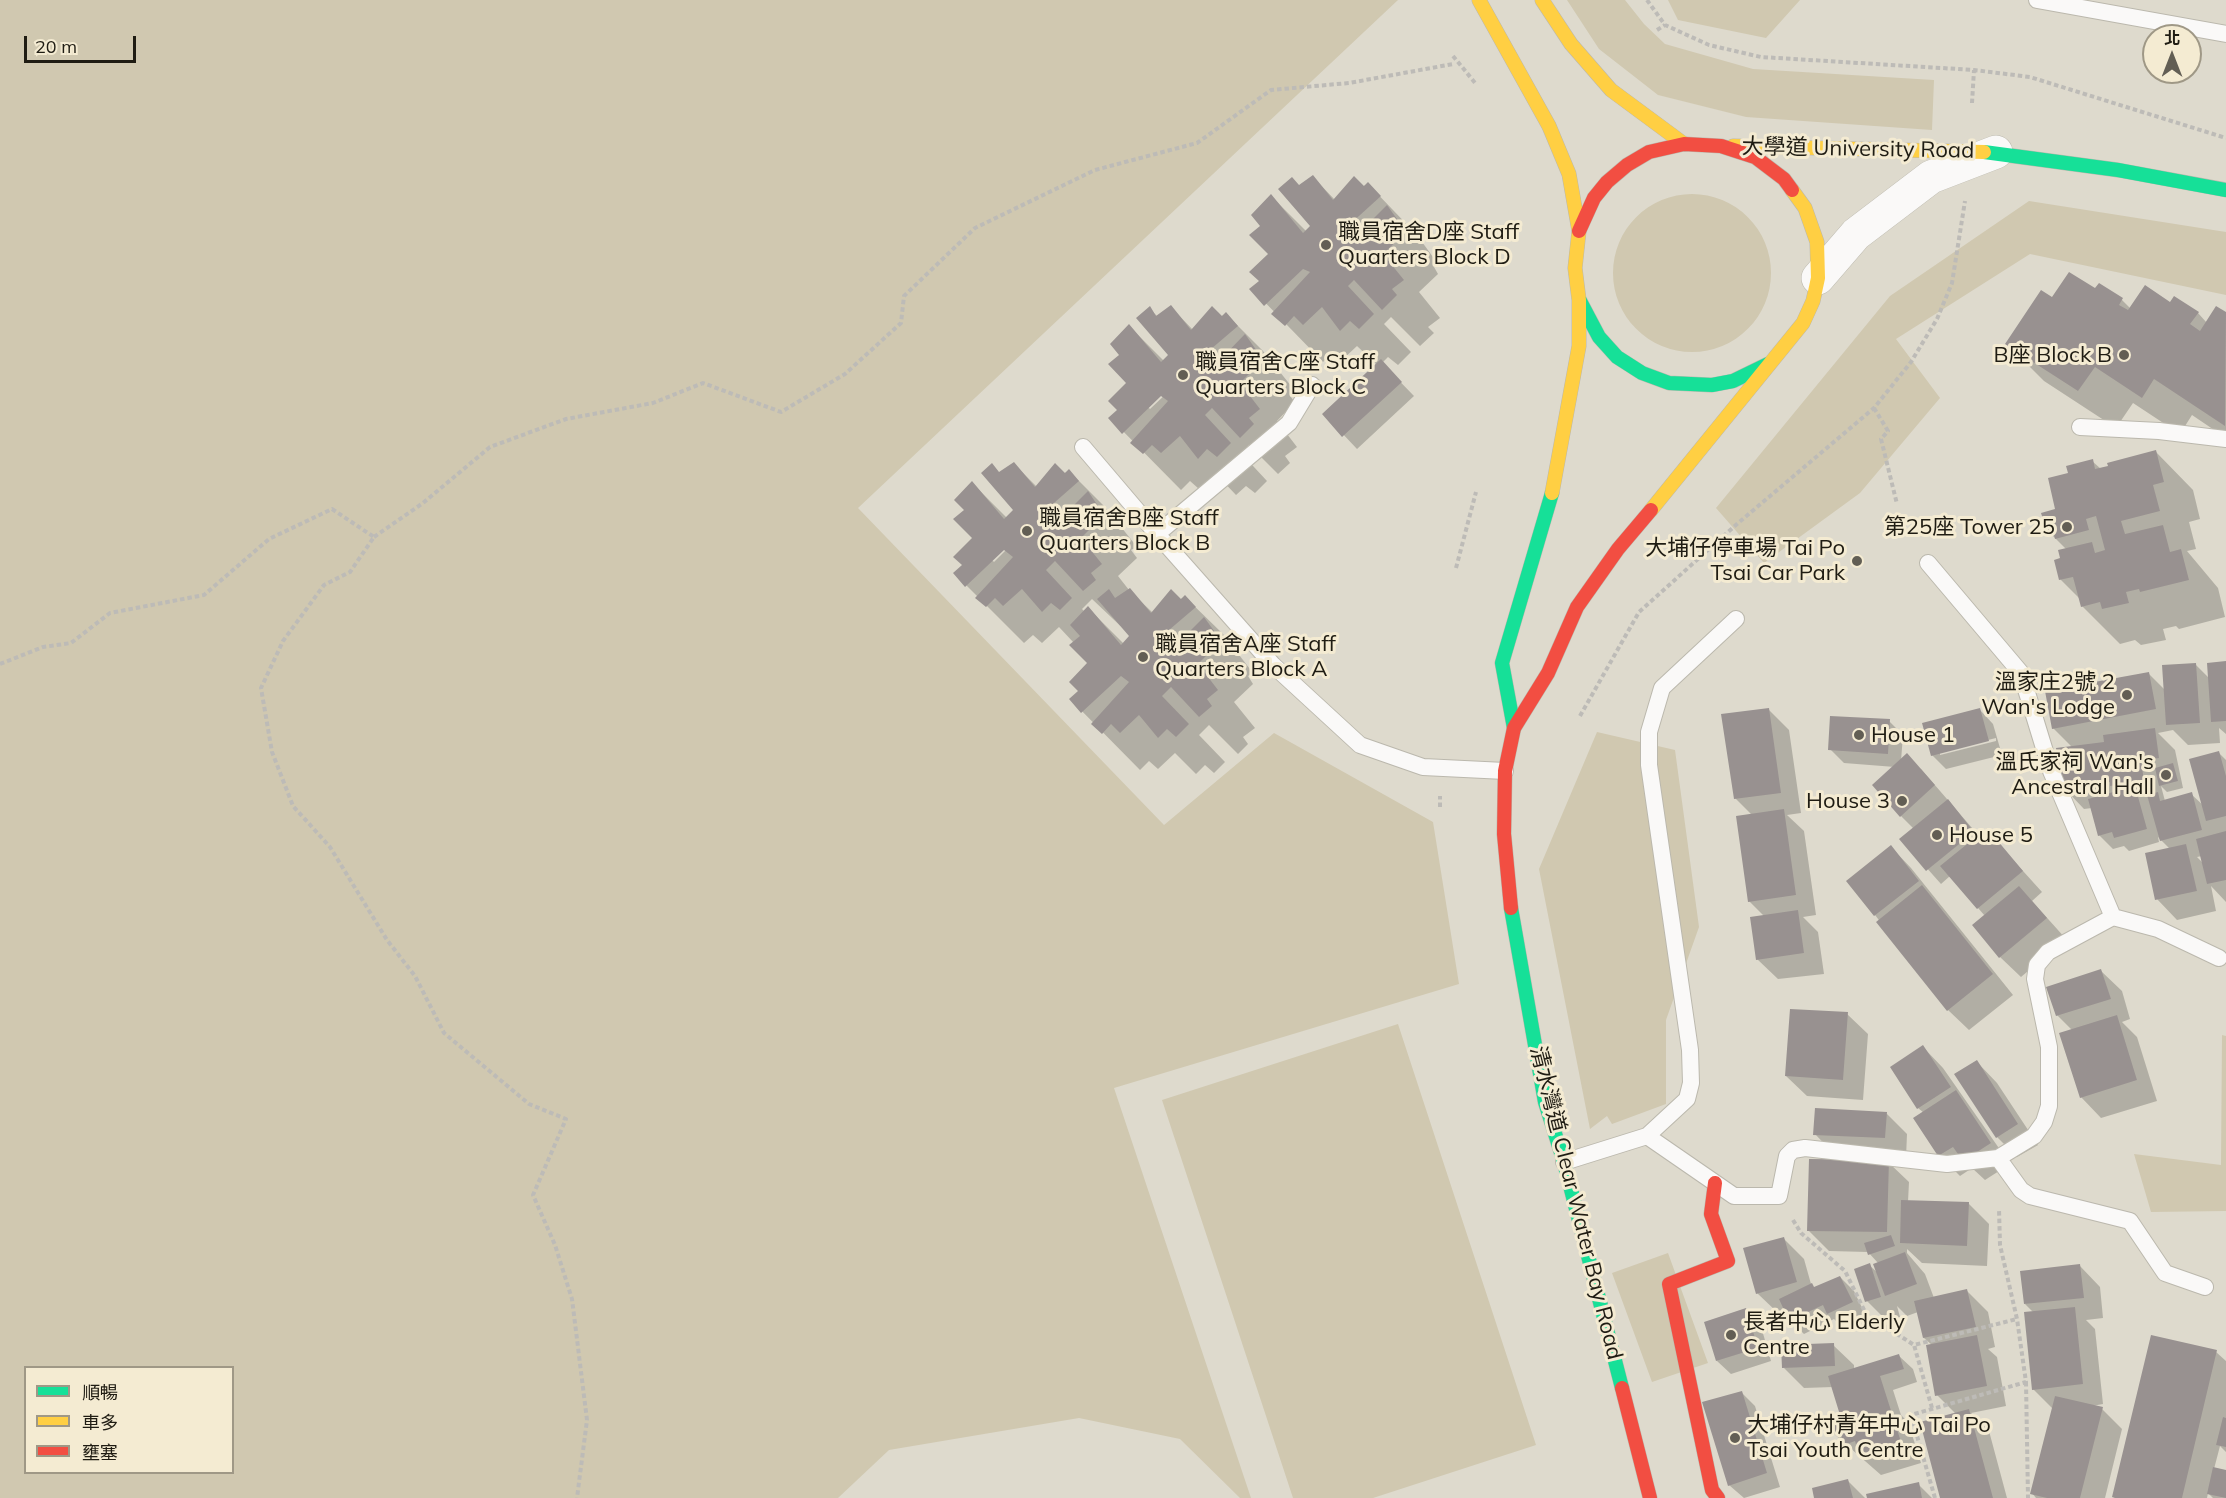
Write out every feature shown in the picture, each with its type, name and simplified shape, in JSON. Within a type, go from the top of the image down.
[{"type":"main road","name":"清水灣道 Clear Water Bay Road","points":[[1479,0],[1549,126],[1569,174],[1579,231],[1575,268],[1579,300],[1579,346],[1552,492],[1502,663],[1514,728]]},
{"type":"main road","points":[[1542,0],[1571,44],[1611,90],[1684,144]]},
{"type":"main road","name":"清水灣道 Clear Water Bay Road","points":[[1579,231],[1594,198],[1607,182],[1627,165],[1649,152],[1684,144],[1721,146],[1755,157],[1784,179],[1805,208],[1817,242],[1818,278],[1813,302],[1790,343],[1611,559],[1577,607],[1548,673],[1514,728],[1505,771],[1504,834],[1508,892],[1545,1102],[1564,1162],[1650,1498]]},
{"type":"main road","name":"大學道 University Road","points":[[1721,146],[1856,147],[1996,152],[2118,170],[2226,190]]},
{"type":"main road","name":"清水灣道 Clear Water Bay Road","points":[[1579,300],[1599,338],[1617,357],[1642,373],[1669,383],[1690,386],[1733,381],[1754,373],[1790,343]]},
{"type":"main road","points":[[1715,1183],[1711,1214],[1728,1261],[1669,1284],[1712,1490],[1718,1498]]},
{"type":"street","name":"大學道 University Road","points":[[1818,278],[1856,234],[1931,177],[1996,152]]},
{"type":"lane","points":[[2037,0],[2226,34]]},
{"type":"lane","points":[[1157,534],[1289,423],[1312,385]]},
{"type":"lane","points":[[2080,427],[2159,431],[2226,439]]},
{"type":"lane","points":[[1083,447],[1273,665],[1360,745],[1423,766],[1505,771]]},
{"type":"lane","points":[[1928,563],[2021,673],[2051,771],[2113,917]]},
{"type":"lane","points":[[1564,1162],[1647,1136],[1687,1099],[1691,1067],[1649,765],[1649,732],[1662,688],[1736,619]]},
{"type":"lane","points":[[1647,1136],[1734,1196],[1779,1196],[1787,1156],[1793,1150],[1805,1148],[1947,1164],[1998,1158],[2034,1136],[2044,1122],[2049,1106],[2049,1047],[2035,979],[2037,965],[2048,952],[2113,917],[2158,928],[2219,958]]},
{"type":"lane","points":[[1998,1158],[2021,1190],[2030,1196],[2130,1221],[2165,1273],[2205,1287]]},
{"type":"path","points":[[1647,0],[1665,25],[1709,45],[1761,57],[1974,70],[2030,77],[2226,138]]},
{"type":"path","points":[[1657,30],[1665,25]]},
{"type":"path","points":[[1453,56],[1476,84]]},
{"type":"path","points":[[577,1498],[587,1420],[572,1299],[555,1245],[533,1195],[566,1119],[529,1104],[444,1033],[415,976],[387,940],[330,847],[293,806],[272,752],[261,688],[282,641],[324,585],[350,572],[374,537],[423,503],[490,447],[566,419],[653,403],[703,383],[781,412],[845,374],[901,323],[904,296],[975,228],[1095,170],[1197,143],[1271,90],[1349,83],[1453,64]]},
{"type":"path","points":[[1972,103],[1974,70]]},
{"type":"path","points":[[1580,716],[1639,612],[1737,524],[1874,408],[1911,362],[1937,320],[1952,284],[1966,192]]},
{"type":"path","points":[[1874,408],[1888,431],[1881,439],[1897,504]]},
{"type":"path","points":[[1456,568],[1476,492]]},
{"type":"path","points":[[0,664],[43,647],[71,643],[110,612],[204,595],[269,539],[332,509],[374,537]]},
{"type":"path","points":[[1998,1158],[2000,1245],[2017,1318],[2026,1382],[2028,1498]]},
{"type":"path","points":[[1779,1196],[1801,1233],[1845,1271],[1866,1314],[1914,1345],[1932,1408]]},
{"type":"path","points":[[1914,1345],[2017,1318]]},
{"type":"path","points":[[1935,1498],[1911,1415],[2026,1382]]},
{"type":"shaded area","points":[[0,0],[1398,0],[858,508],[1164,825],[1274,733],[1433,822],[1459,984],[1114,1088],[1251,1498],[1240,1498],[1180,1439],[1079,1418],[889,1450],[838,1498],[0,1498]]},
{"type":"shaded area","points":[[1567,0],[1625,0],[1644,24],[1665,44],[1753,69],[1934,80],[1932,130],[1746,117],[1658,95],[1599,49]]},
{"type":"shaded area","points":[[1668,0],[1800,0],[1766,38],[1678,20]]},
{"type":"shaded area","points":[[1692,194],[1722,200],[1736,207],[1748,217],[1758,229],[1765,243],[1771,273],[1765,303],[1758,317],[1748,329],[1736,339],[1722,346],[1692,352],[1662,346],[1648,339],[1636,329],[1626,317],[1619,303],[1613,273],[1619,243],[1626,229],[1636,217],[1648,207],[1662,200]]},
{"type":"shaded area","points":[[2029,201],[2226,232],[2226,295],[2030,254],[1896,339],[1940,398],[1860,493],[1764,563],[1716,508],[1890,296]]},
{"type":"shaded area","points":[[1597,732],[1675,750],[1699,927],[1666,1020],[1666,1104],[1612,1124],[1607,1116],[1590,1129],[1539,869]]},
{"type":"shaded area","points":[[1398,1024],[1536,1445],[1373,1498],[1293,1498],[1162,1100]]},
{"type":"shaded area","points":[[2222,1035],[2226,1036],[2226,1211],[2151,1212],[2134,1154],[2221,1165]]},
{"type":"shaded area","points":[[1668,1253],[1708,1363],[1652,1382],[1612,1273]]},
{"type":"building","name":"職員宿舍D座 Staff Quarters Block D","points":[[1313,175],[1333,200],[1354,176],[1364,186],[1368,182],[1381,196],[1348,226],[1355,237],[1387,205],[1402,226],[1397,229],[1402,236],[1383,254],[1404,280],[1392,289],[1397,295],[1382,310],[1354,280],[1348,286],[1374,314],[1359,329],[1350,321],[1340,331],[1322,307],[1303,325],[1294,316],[1285,326],[1271,314],[1310,272],[1303,269],[1264,306],[1249,289],[1259,281],[1249,272],[1268,254],[1249,235],[1260,226],[1251,215],[1271,194],[1303,233],[1310,226],[1278,189],[1292,177],[1299,185]]},
{"type":"building","name":"B座 Block B","points":[[2069,272],[2095,288],[2099,283],[2123,298],[2119,305],[2128,310],[2145,285],[2170,302],[2174,296],[2199,312],[2190,324],[2200,331],[2216,306],[2226,312],[2225,426],[2154,379],[2142,398],[2095,367],[2078,391],[2005,344],[2041,290],[2052,297]]},
{"type":"building","name":"職員宿舍C座 Staff Quarters Block C","points":[[1171,305],[1191,330],[1212,306],[1222,316],[1226,312],[1238,326],[1204,355],[1213,367],[1245,334],[1259,354],[1254,358],[1259,364],[1240,383],[1260,409],[1249,418],[1254,424],[1240,438],[1212,408],[1205,415],[1231,443],[1217,457],[1207,449],[1198,459],[1180,436],[1161,453],[1152,445],[1143,454],[1130,443],[1168,401],[1161,396],[1122,434],[1108,418],[1117,410],[1108,401],[1126,383],[1108,364],[1119,355],[1110,344],[1129,324],[1161,362],[1168,355],[1136,318],[1150,306],[1156,316]]},
{"type":"building","points":[[1381,359],[1402,382],[1342,437],[1322,414]]},
{"type":"building","name":"第25座 Tower 25","points":[[2156,450],[2164,482],[2153,485],[2160,511],[2121,521],[2125,534],[2163,525],[2170,552],[2181,549],[2189,580],[2140,592],[2139,589],[2126,592],[2129,603],[2102,609],[2100,602],[2081,607],[2073,577],[2059,580],[2054,560],[2060,558],[2058,550],[2092,542],[2095,553],[2105,550],[2096,516],[2086,519],[2089,530],[2055,539],[2053,530],[2047,532],[2041,513],[2055,509],[2048,478],[2068,473],[2066,466],[2093,459],[2095,469],[2108,466],[2107,463]]},
{"type":"building","name":"職員宿舍B座 Staff Quarters Block B","points":[[1014,462],[1035,487],[1055,463],[1065,473],[1069,469],[1079,481],[1046,510],[1055,524],[1088,491],[1100,509],[1095,513],[1100,519],[1081,538],[1102,564],[1091,573],[1096,580],[1083,591],[1055,561],[1046,570],[1072,598],[1060,610],[1051,603],[1042,612],[1022,589],[1003,606],[995,598],[986,607],[975,598],[1013,557],[1004,550],[965,587],[953,573],[962,565],[953,557],[972,538],[953,519],[964,510],[954,500],[972,481],[1004,519],[1013,510],[981,473],[992,463],[999,472]]},
{"type":"building","name":"職員宿舍A座 Staff Quarters Block A","points":[[1130,588],[1151,613],[1171,589],[1181,599],[1185,595],[1196,607],[1162,636],[1171,650],[1204,617],[1217,635],[1212,639],[1217,645],[1198,664],[1218,690],[1207,699],[1212,706],[1199,717],[1171,687],[1162,696],[1189,724],[1176,737],[1167,729],[1158,738],[1139,715],[1120,733],[1111,724],[1102,734],[1091,724],[1129,682],[1121,676],[1081,713],[1069,699],[1078,691],[1069,682],[1087,663],[1069,645],[1080,636],[1070,625],[1088,606],[1121,645],[1129,636],[1097,599],[1109,589],[1115,598]]},
{"type":"building","points":[[2226,661],[2226,721],[2211,722],[2207,663]]},
{"type":"building","points":[[2196,663],[2200,723],[2166,725],[2162,665]]},
{"type":"building","points":[[2149,672],[2156,709],[2052,729],[2045,691]]},
{"type":"building","points":[[1769,708],[1781,793],[1734,799],[1721,714]]},
{"type":"building","points":[[1980,708],[1989,741],[1931,756],[1922,723]]},
{"type":"building","name":"House 1","points":[[1830,716],[1890,719],[1888,754],[1828,750]]},
{"type":"building","points":[[2155,728],[2159,758],[2141,761],[2144,781],[2110,786],[2110,782],[2062,789],[2056,748],[2104,742],[2103,735]]},
{"type":"building","points":[[2219,751],[2226,776],[2226,816],[2206,821],[2189,759]]},
{"type":"building","name":"House 3","points":[[1907,753],[1935,785],[1900,817],[1872,785]]},
{"type":"building","name":"溫氏家祠 Wan's Ancestral Hall","points":[[2173,763],[2178,781],[2159,786],[2155,768]]},
{"type":"building","points":[[2135,786],[2147,829],[2114,838],[2112,832],[2098,836],[2088,799]]},
{"type":"building","points":[[2158,792],[2160,801],[2192,792],[2202,830],[2160,841],[2147,795]]},
{"type":"building","name":"House 5","points":[[1948,799],[1974,832],[1926,871],[1899,839]]},
{"type":"building","points":[[1784,809],[1796,895],[1748,902],[1736,816]]},
{"type":"building","points":[[1987,828],[2023,871],[1977,909],[1940,866]]},
{"type":"building","points":[[2226,831],[2226,880],[2207,884],[2196,839]]},
{"type":"building","points":[[2186,844],[2197,891],[2155,900],[2145,853]]},
{"type":"building","points":[[1891,845],[1919,881],[1874,916],[1846,881]]},
{"type":"building","points":[[1922,885],[1993,974],[1947,1011],[1876,922]]},
{"type":"building","points":[[2019,886],[2047,918],[1999,958],[1972,925]]},
{"type":"building","points":[[1798,910],[1804,953],[1756,960],[1750,917]]},
{"type":"building","points":[[2101,969],[2111,999],[2056,1016],[2046,987]]},
{"type":"building","points":[[1790,1009],[1848,1012],[1843,1080],[1785,1076]]},
{"type":"building","points":[[2117,1015],[2137,1080],[2080,1098],[2059,1033]]},
{"type":"building","points":[[1923,1045],[1951,1087],[1917,1109],[1890,1067]]},
{"type":"building","points":[[1977,1060],[2018,1124],[1996,1138],[1954,1074]]},
{"type":"building","points":[[1956,1090],[1991,1143],[1963,1161],[1953,1147],[1938,1156],[1913,1118]]},
{"type":"building","points":[[1815,1108],[1887,1112],[1885,1138],[1813,1135]]},
{"type":"building","points":[[1809,1159],[1889,1160],[1887,1232],[1807,1231]]},
{"type":"building","points":[[1901,1200],[1969,1202],[1967,1246],[1900,1243]]},
{"type":"building","points":[[1891,1235],[1895,1246],[1868,1255],[1864,1243]]},
{"type":"building","points":[[1784,1237],[1797,1282],[1756,1294],[1743,1248]]},
{"type":"building","points":[[1905,1252],[1917,1284],[1885,1296],[1873,1264]]},
{"type":"building","points":[[1870,1263],[1881,1297],[1865,1302],[1854,1269]]},
{"type":"building","points":[[2080,1264],[2084,1298],[2024,1304],[2020,1271]]},
{"type":"building","points":[[1840,1276],[1853,1302],[1827,1314],[1823,1305],[1789,1321],[1779,1299],[1812,1283],[1814,1287]]},
{"type":"building","points":[[1967,1289],[1976,1327],[1923,1338],[1914,1301]]},
{"type":"building","points":[[2075,1307],[2083,1384],[2032,1390],[2024,1312]]},
{"type":"building","name":"長者中心 Elderly Centre","points":[[1746,1308],[1758,1348],[1716,1361],[1704,1322]]},
{"type":"building","points":[[1977,1335],[1987,1386],[1935,1396],[1926,1345]]},
{"type":"building","points":[[2151,1335],[2217,1350],[2182,1498],[2115,1498],[2112,1497]]},
{"type":"building","points":[[1834,1343],[1835,1366],[1782,1368],[1781,1345]]},
{"type":"building","points":[[1899,1354],[1904,1369],[1880,1376],[1901,1442],[1859,1455],[1855,1441],[1844,1445],[1840,1431],[1832,1433],[1827,1418],[1840,1415],[1828,1376]]},
{"type":"building","name":"大埔仔村青年中心 Tai Po Tsai Youth Centre","points":[[1742,1391],[1767,1473],[1728,1486],[1702,1402]]},
{"type":"building","points":[[2055,1396],[2103,1407],[2080,1498],[2047,1498],[2030,1494]]},
{"type":"building","points":[[1969,1409],[1993,1498],[1940,1498],[1920,1422]]},
{"type":"building","points":[[2223,1417],[2226,1418],[2226,1447],[2216,1445]]},
{"type":"building","points":[[2213,1467],[2226,1470],[2226,1498],[2207,1494]]},
{"type":"building","points":[[1848,1479],[1853,1498],[1814,1498],[1812,1488]]},
{"type":"building","points":[[1919,1482],[1922,1498],[1867,1498],[1866,1494]]},
{"type":"traffic: fast","points":[[1984,152],[2118,170],[2226,190]]},
{"type":"traffic: fast","points":[[1580,301],[1599,337],[1617,357],[1642,373],[1669,383],[1712,385],[1733,381],[1768,364]]},
{"type":"traffic: fast","points":[[1514,728],[1502,663],[1552,493]]},
{"type":"traffic: fast","points":[[1511,908],[1545,1102],[1564,1162],[1622,1388]]},
{"type":"traffic: slow","points":[[1479,0],[1549,126],[1569,174],[1579,231],[1575,268],[1579,300],[1579,346],[1552,493]]},
{"type":"traffic: slow","points":[[1542,0],[1571,44],[1611,90],[1684,144]]},
{"type":"traffic: slow","points":[[1733,146],[1984,152]]},
{"type":"traffic: slow","points":[[1651,510],[1803,323],[1813,301],[1818,278],[1817,242],[1805,208],[1792,190]]},
{"type":"traffic: jam","points":[[1579,231],[1594,198],[1607,182],[1627,165],[1649,152],[1684,144],[1721,146],[1755,157],[1784,179],[1792,190]]},
{"type":"traffic: jam","points":[[1511,908],[1504,834],[1505,771],[1514,728],[1548,673],[1577,607],[1618,549],[1651,510]]},
{"type":"traffic: jam","points":[[1715,1183],[1711,1214],[1728,1261],[1669,1284],[1712,1490],[1718,1498]]},
{"type":"traffic: jam","points":[[1622,1388],[1650,1498]]},
{"type":"place","name":"職員宿舍D座 Staff Quarters Block D","points":[[1326,245]]},
{"type":"place","name":"B座 Block B","points":[[2124,355]]},
{"type":"place","name":"職員宿舍C座 Staff Quarters Block C","points":[[1183,375]]},
{"type":"place","name":"第25座 Tower 25","points":[[2067,527]]},
{"type":"place","name":"職員宿舍B座 Staff Quarters Block B","points":[[1027,531]]},
{"type":"place","name":"大埔仔停車場 Tai Po Tsai Car Park","points":[[1857,561]]},
{"type":"place","name":"職員宿舍A座 Staff Quarters Block A","points":[[1143,657]]},
{"type":"place","name":"溫家庄2號 2 Wan's Lodge","points":[[2127,695]]},
{"type":"place","name":"House 1","points":[[1859,735]]},
{"type":"place","name":"溫氏家祠 Wan's Ancestral Hall","points":[[2166,775]]},
{"type":"place","name":"House 3","points":[[1902,801]]},
{"type":"place","name":"House 5","points":[[1937,835]]},
{"type":"place","name":"長者中心 Elderly Centre","points":[[1731,1335]]},
{"type":"place","name":"大埔仔村青年中心 Tai Po Tsai Youth Centre","points":[[1735,1438]]}]
